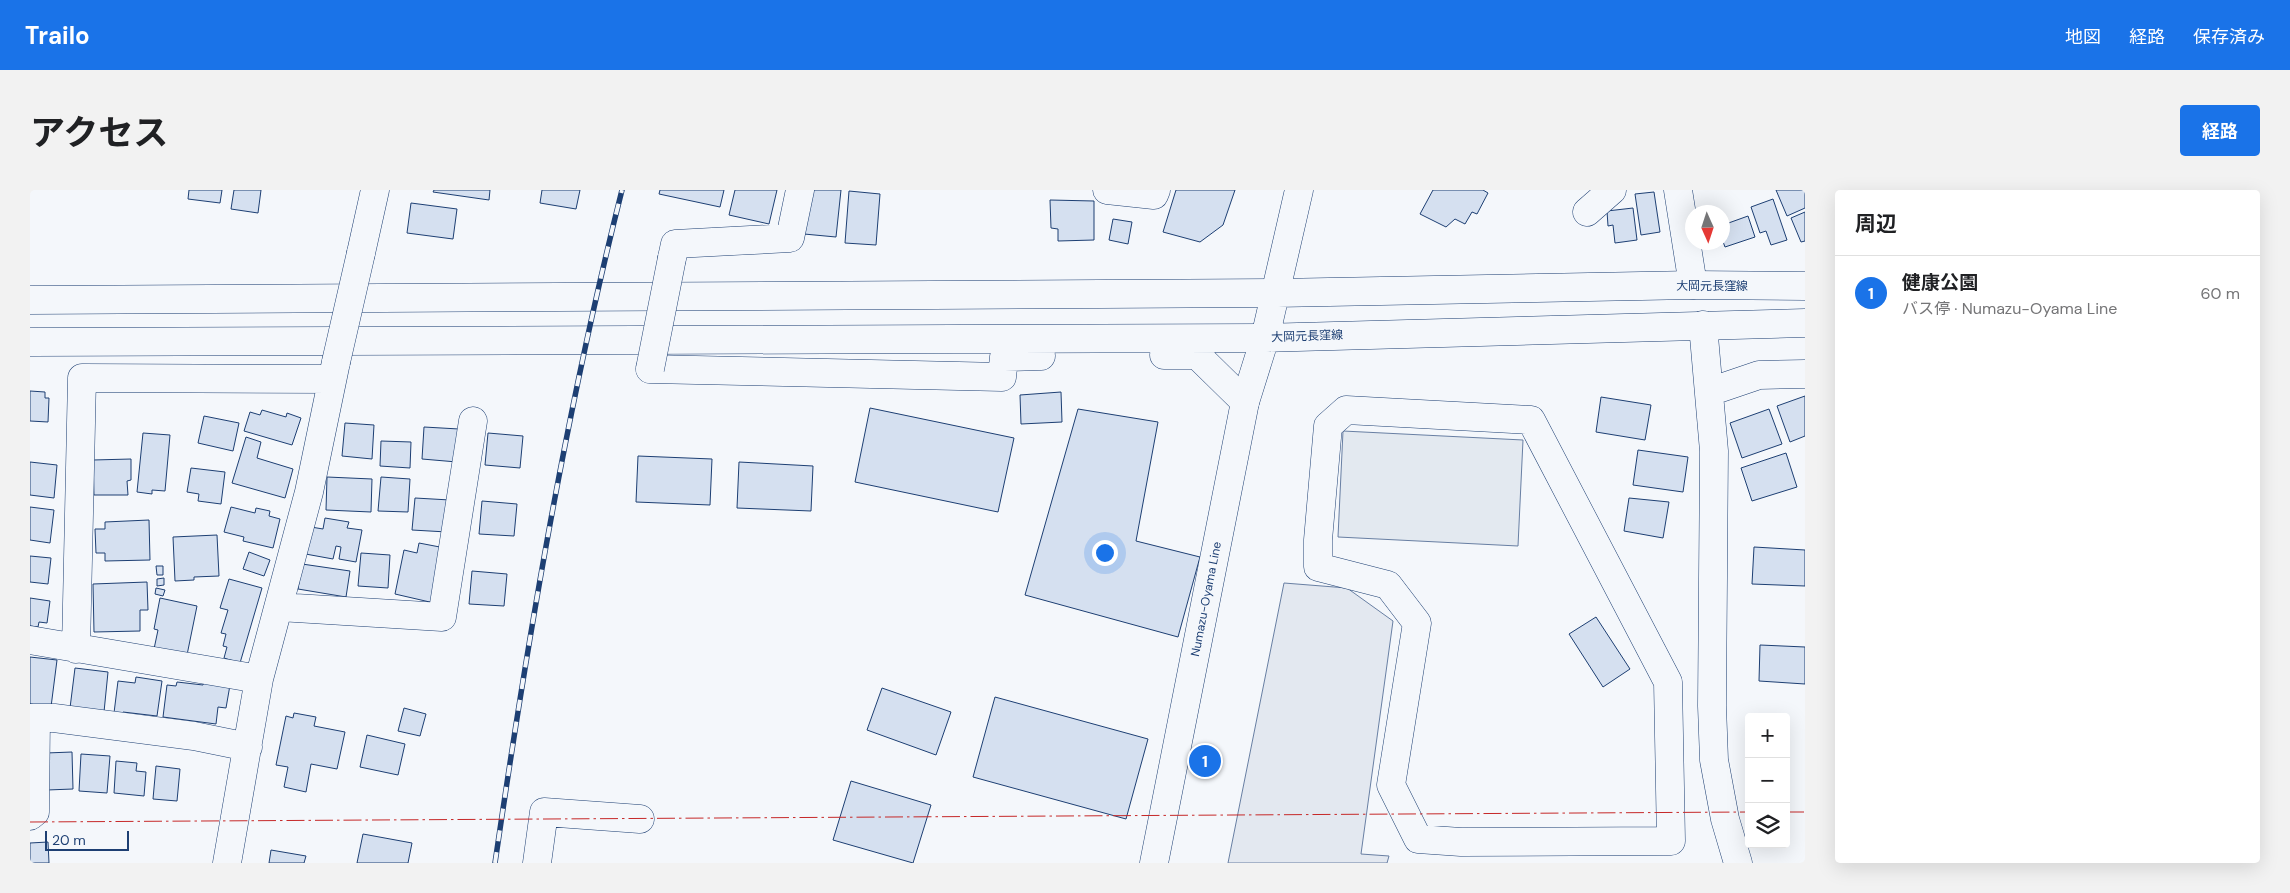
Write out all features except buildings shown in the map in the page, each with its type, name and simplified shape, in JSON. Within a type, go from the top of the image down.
[{"type":"street","points":[[227,863],[259,679],[309,492],[375,190]]},
{"type":"street","points":[[800,190],[790,238],[675,244],[650,369],[1002,377],[1004,357],[1197,355],[1245,402]]},
{"type":"street","points":[[1107,190],[1154,195],[1156,190]]},
{"type":"street","points":[[30,300],[1276,293],[1299,190]]},
{"type":"street","points":[[1587,212],[1612,190]]},
{"type":"street","points":[[1678,190],[1693,285]]},
{"type":"street","name":"大岡元長窪線","points":[[1805,286],[1693,285],[1276,293],[1265,338],[1805,323]]},
{"type":"street","points":[[1703,325],[1714,451],[1715,552],[1712,706],[1714,760],[1725,819],[1738,863]]},
{"type":"street","points":[[30,342],[1265,338]]},
{"type":"street","name":"Numazu-Oyama Line","points":[[1154,863],[1245,402],[1265,338]]},
{"type":"street","points":[[76,649],[82,378],[334,371]]},
{"type":"street","points":[[1709,392],[1759,375],[1805,374]]},
{"type":"street","points":[[1346,410],[1531,420],[1668,682],[1671,841],[1461,842],[1418,839],[1391,784],[1417,623],[1388,585],[1318,567],[1318,540],[1328,426],[1346,410]]},
{"type":"street","points":[[279,607],[442,617],[473,421]]},
{"type":"street","points":[[30,640],[259,679]]},
{"type":"street","points":[[30,816],[35,812],[33,718],[54,718],[194,736],[248,747]]},
{"type":"street","points":[[537,863],[544,812],[640,819]]},
{"type":"shaded area","points":[[1343,431],[1523,440],[1518,546],[1338,537]]},
{"type":"shaded area","points":[[1284,583],[1347,588],[1393,621],[1361,854],[1389,856],[1387,863],[1228,863]]},
{"type":"railway","points":[[495,863],[550,525],[583,357],[622,190]]},
{"type":"power","points":[[30,822],[1745,812]]},
{"type":"power","points":[[1790,812],[1805,812]]},
{"type":"place","name":"健康公園","points":[[1205,761]]}]
